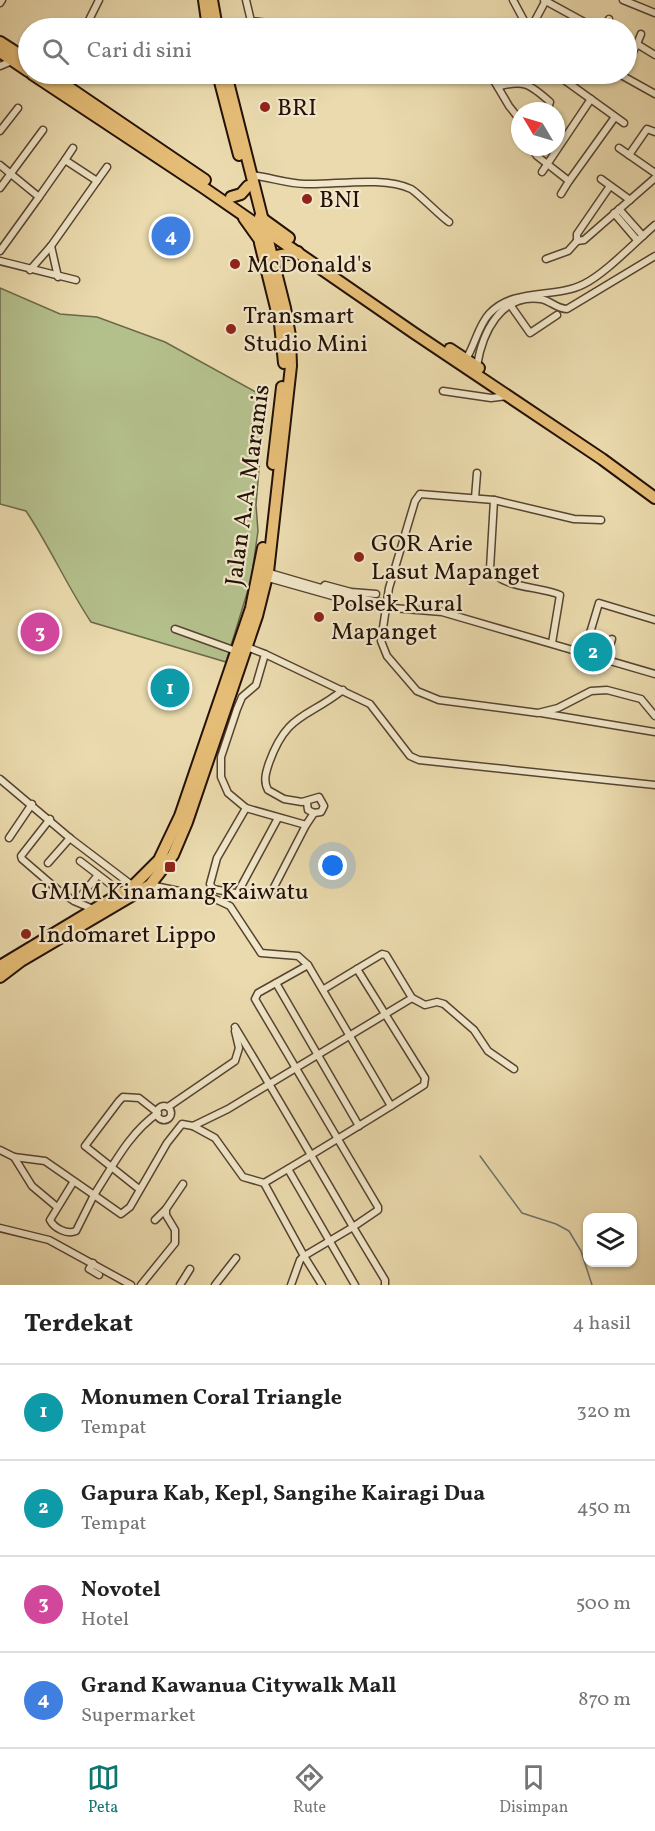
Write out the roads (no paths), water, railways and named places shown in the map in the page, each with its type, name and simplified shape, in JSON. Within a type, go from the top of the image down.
[{"type":"highway","points":[[204,0],[207,18]]},
{"type":"highway","points":[[212,0],[215,18]]},
{"type":"highway","points":[[0,42],[18,54]]},
{"type":"highway","points":[[0,52],[18,64]]},
{"type":"highway","points":[[48,84],[477,366],[655,488]]},
{"type":"highway","points":[[72,84],[231,197],[260,225]]},
{"type":"highway","points":[[221,84],[249,180],[241,194],[231,197]]},
{"type":"highway","points":[[0,966],[133,886],[159,860],[180,816],[242,649],[264,574],[291,360],[288,320],[260,225],[228,84]]},
{"type":"highway","name":"Jalan A.A. Maramis","points":[[249,180],[280,324],[284,357],[264,574]]},
{"type":"highway","points":[[240,212],[298,252],[325,266],[655,498]]},
{"type":"highway","points":[[271,257],[298,252]]},
{"type":"highway","points":[[0,977],[21,961],[150,885],[159,876],[177,847],[232,707],[242,649]]},
{"type":"street","points":[[90,18],[99,0]]},
{"type":"street","points":[[246,0],[250,18]]},
{"type":"street","points":[[513,0],[524,18]]},
{"type":"street","points":[[535,18],[545,0],[577,18]]},
{"type":"street","points":[[624,0],[655,13]]},
{"type":"street","points":[[637,50],[640,46],[641,34]]},
{"type":"street","points":[[640,46],[655,50]]},
{"type":"street","points":[[640,46],[655,55]]},
{"type":"street","points":[[0,65],[12,60]]},
{"type":"street","points":[[637,83],[655,94]]},
{"type":"street","points":[[496,84],[511,106]]},
{"type":"street","points":[[498,87],[509,84]]},
{"type":"street","points":[[524,84],[550,102]]},
{"type":"street","points":[[570,84],[624,123]]},
{"type":"street","points":[[542,172],[591,99]]},
{"type":"street","points":[[0,131],[18,108]]},
{"type":"street","points":[[561,194],[615,117]]},
{"type":"street","points":[[629,155],[652,122]]},
{"type":"street","points":[[647,129],[655,132]]},
{"type":"street","points":[[0,188],[43,130]]},
{"type":"street","points":[[0,251],[74,148]]},
{"type":"street","points":[[620,148],[655,173]]},
{"type":"street","points":[[537,156],[569,181]]},
{"type":"street","points":[[65,160],[97,181]]},
{"type":"street","points":[[0,165],[39,197]]},
{"type":"street","points":[[30,270],[51,246],[107,167]]},
{"type":"street","points":[[546,259],[568,251],[577,241],[584,240],[655,178]]},
{"type":"street","points":[[601,179],[630,200]]},
{"type":"street","points":[[249,180],[304,184],[351,181],[404,187],[416,191],[426,204],[449,222]]},
{"type":"street","points":[[577,241],[577,234],[610,186]]},
{"type":"street","points":[[616,211],[640,238]]},
{"type":"street","points":[[466,359],[489,315],[498,307],[529,294],[564,292],[591,280],[655,225]]},
{"type":"street","points":[[51,246],[58,277]]},
{"type":"street","points":[[477,366],[488,325],[494,317],[511,306],[537,299],[562,309],[572,307],[655,256]]},
{"type":"street","points":[[0,261],[76,280]]},
{"type":"street","points":[[554,292],[554,304]]},
{"type":"street","points":[[511,306],[530,333],[557,315]]},
{"type":"street","points":[[443,391],[491,398],[508,396]]},
{"type":"street","points":[[475,498],[477,473]]},
{"type":"street","points":[[600,520],[574,519],[494,500],[420,494],[416,497],[385,606],[381,641],[384,649],[408,682],[422,695],[439,700],[655,732]]},
{"type":"street","points":[[494,500],[490,569],[495,575],[512,582],[560,595],[552,643]]},
{"type":"street","points":[[264,574],[385,606]]},
{"type":"street","points":[[264,574],[350,603],[442,612],[654,671]]},
{"type":"street","points":[[321,589],[324,585],[351,592],[376,594]]},
{"type":"street","points":[[584,653],[599,603],[655,620]]},
{"type":"street","points":[[175,629],[265,654],[370,704],[410,756],[419,760],[655,785]]},
{"type":"street","points":[[606,659],[612,639]]},
{"type":"street","points":[[265,654],[256,684],[232,707],[221,758],[220,777],[228,793],[246,808],[306,825]]},
{"type":"street","points":[[308,803],[284,799],[268,790],[265,777],[268,766],[277,741],[286,727],[343,690]]},
{"type":"street","points":[[538,713],[558,708],[591,691],[607,690],[641,699],[655,716]]},
{"type":"street","points":[[0,779],[70,838],[133,886]]},
{"type":"street","points":[[246,808],[217,858],[210,884],[213,889],[237,894],[262,895],[272,891],[306,825],[314,813],[323,809],[322,799],[312,797],[308,803],[309,810],[314,813]]},
{"type":"street","points":[[9,838],[32,804]]},
{"type":"street","points":[[237,894],[278,818]]},
{"type":"street","points":[[50,819],[21,856],[22,859],[58,891],[93,909]]},
{"type":"street","points":[[48,863],[70,838]]},
{"type":"street","points":[[80,861],[122,893]]},
{"type":"street","points":[[80,897],[98,875]]},
{"type":"street","points":[[150,885],[213,898],[230,906],[261,953],[298,956],[308,965],[324,988],[391,1106]]},
{"type":"street","points":[[324,988],[382,954],[387,955],[412,998],[425,1005],[437,1002],[444,1004],[474,1030],[488,1051],[514,1069]]},
{"type":"street","points":[[291,1285],[300,1260],[304,1256],[376,1212],[378,1207],[255,999],[256,995],[308,965]]},
{"type":"street","points":[[139,1189],[85,1146],[119,1101],[126,1097],[139,1098],[161,1118],[193,1126],[215,1138],[243,1178],[264,1183],[391,1106],[426,1081],[357,969]]},
{"type":"street","points":[[276,983],[359,1126]]},
{"type":"street","points":[[193,1126],[228,1109],[269,1082],[385,1016],[412,998]]},
{"type":"street","points":[[74,1181],[57,1207],[51,1222],[58,1228],[75,1233],[94,1196],[135,1131],[158,1113],[160,1107],[168,1107],[235,1061],[239,1048],[235,1027],[385,1280],[385,1285]]},
{"type":"street","points":[[167,1119],[171,1114],[168,1107]]},
{"type":"street","points":[[0,1150],[14,1157],[45,1161],[122,1214],[130,1207],[167,1143],[182,1124]]},
{"type":"street","points":[[14,1157],[32,1186],[57,1207]]},
{"type":"street","points":[[288,1169],[355,1285]]},
{"type":"street","points":[[264,1183],[322,1285]]},
{"type":"street","points":[[155,1220],[166,1209],[183,1184]]},
{"type":"street","points":[[141,1285],[176,1240],[175,1230],[166,1215],[166,1209]]},
{"type":"street","points":[[0,1228],[45,1238],[91,1266],[131,1285]]},
{"type":"street","points":[[215,1285],[236,1258]]},
{"type":"street","points":[[91,1266],[99,1275]]},
{"type":"street","points":[[84,1276],[91,1266]]},
{"type":"street","points":[[180,1285],[190,1269]]},
{"type":"waterway","points":[[480,1156],[522,1213],[556,1224],[569,1231],[581,1251],[592,1285]]},
{"type":"place","name":"BRI","points":[[265,107]]},
{"type":"place","name":"BNI","points":[[307,199]]},
{"type":"place","name":"Grand Kawanua Citywalk Mall","points":[[171,236]]},
{"type":"place","name":"McDonald's","points":[[235,264]]},
{"type":"place","name":"Transmart Studio Mini","points":[[231,329]]},
{"type":"place","name":"GOR Arie Lasut Mapanget","points":[[359,557]]},
{"type":"place","name":"Polsek Rural Mapanget","points":[[319,617]]},
{"type":"place","name":"Novotel","points":[[40,632]]},
{"type":"place","name":"Gapura Kab, Kepl, Sangihe Kairagi Dua","points":[[593,652]]},
{"type":"place","name":"Monumen Coral Triangle","points":[[170,688]]},
{"type":"place","name":"GMIM Kinamang Kaiwatu","points":[[170,867]]},
{"type":"place","name":"Indomaret Lippo","points":[[26,934]]}]
